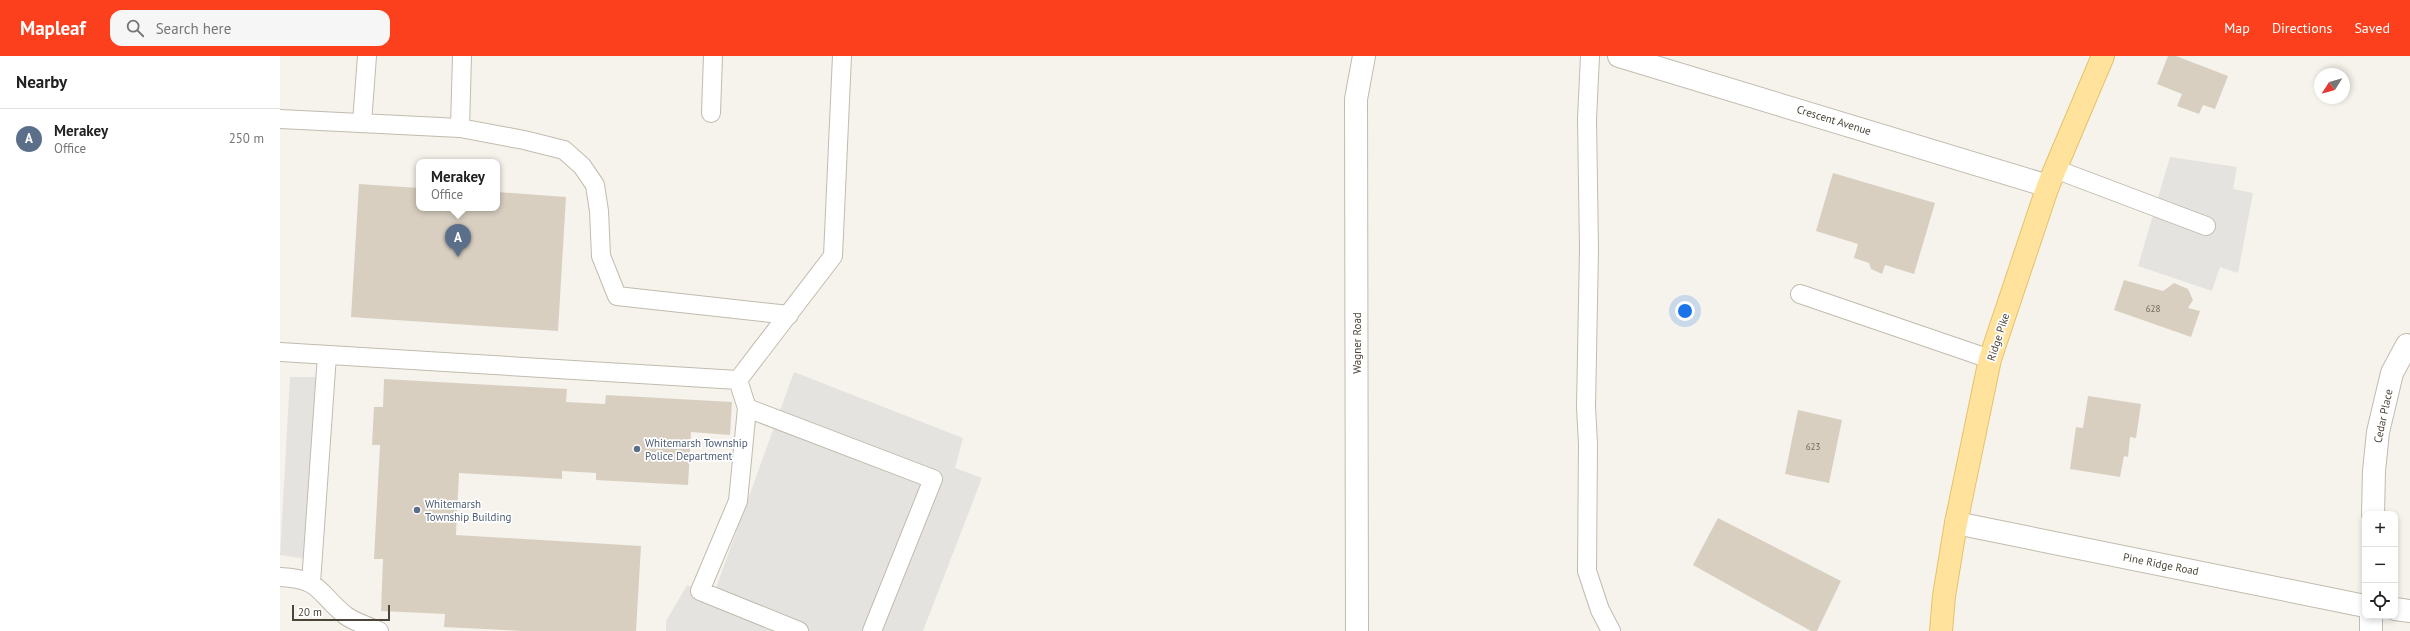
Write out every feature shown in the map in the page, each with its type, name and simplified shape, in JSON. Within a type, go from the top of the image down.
[{"type":"main road","name":"Ridge Pike","points":[[1941,631],[1944,596],[1956,523],[1990,359],[2051,177],[2103,56]]},
{"type":"street","name":"Wagner Road","points":[[1357,631],[1356,99],[1364,56]]},
{"type":"street","name":"Crescent Avenue","points":[[1620,56],[2051,177]]},
{"type":"street","name":"Cedar Place","points":[[2373,511],[2374,471],[2378,432],[2392,373],[2407,345]]},
{"type":"street","name":"Pine Ridge Road","points":[[1956,523],[2362,605]]},
{"type":"street","points":[[2398,609],[2410,611]]},
{"type":"street","points":[[2371,619],[2371,631]]},
{"type":"lane","points":[[362,124],[367,56]]},
{"type":"lane","points":[[460,128],[462,56]]},
{"type":"lane","points":[[711,114],[713,56]]},
{"type":"lane","points":[[738,380],[833,256],[842,56]]},
{"type":"lane","points":[[1590,56],[1588,119],[1589,249],[1587,571],[1600,610],[1611,631]]},
{"type":"lane","points":[[280,119],[460,128],[524,140],[564,150],[582,166],[595,185],[599,211],[601,256],[617,296],[789,315]]},
{"type":"lane","points":[[2051,177],[2206,226]]},
{"type":"lane","points":[[1800,294],[1990,359]]},
{"type":"lane","points":[[280,352],[738,380]]},
{"type":"lane","points":[[311,583],[327,355]]},
{"type":"lane","points":[[738,380],[747,408],[738,501],[700,591],[798,631]]},
{"type":"lane","points":[[747,408],[934,479],[872,631]]},
{"type":"lane","points":[[280,577],[300,578],[311,583],[345,616],[378,631]]},
{"type":"shaded area","points":[[2170,157],[2237,167],[2233,189],[2253,193],[2238,273],[2220,267],[2212,291],[2138,266]]},
{"type":"shaded area","points":[[794,372],[963,438],[955,468],[982,478],[923,631],[666,631],[666,621],[687,585],[713,596]]},
{"type":"shaded area","points":[[290,377],[325,377],[313,560],[280,555]]},
{"type":"building","points":[[2168,56],[2176,56],[2228,76],[2215,109],[2203,105],[2199,114],[2177,106],[2182,94],[2157,84]]},
{"type":"building","points":[[1833,173],[1935,203],[1914,274],[1885,265],[1882,274],[1871,269],[1869,263],[1854,258],[1858,244],[1816,231]]},
{"type":"building","points":[[359,184],[416,188],[416,211],[500,211],[500,192],[566,197],[558,331],[351,317]]},
{"type":"building","points":[[2124,280],[2163,291],[2174,283],[2188,289],[2193,300],[2188,308],[2200,311],[2191,337],[2114,310]]},
{"type":"building","name":"Whitemarsh Township Building","points":[[384,379],[567,389],[566,402],[605,404],[606,395],[732,402],[730,435],[691,432],[688,485],[596,480],[596,473],[562,471],[562,479],[459,473],[456,535],[641,546],[636,631],[523,631],[444,627],[445,614],[381,611],[383,559],[374,559],[380,445],[372,445],[374,407],[383,407]]},
{"type":"building","points":[[2088,396],[2141,404],[2136,438],[2130,437],[2128,457],[2124,456],[2120,477],[2070,469],[2076,427],[2083,428]]},
{"type":"building","points":[[1798,410],[1842,420],[1829,483],[1785,474]]},
{"type":"building","points":[[1718,518],[1841,581],[1817,631],[1811,631],[1693,565]]},
{"type":"place","name":"Merakey","points":[[458,257]]},
{"type":"place","name":"Whitemarsh Township Police Department","points":[[637,449]]},
{"type":"place","name":"Whitemarsh Township Building","points":[[417,510]]}]
